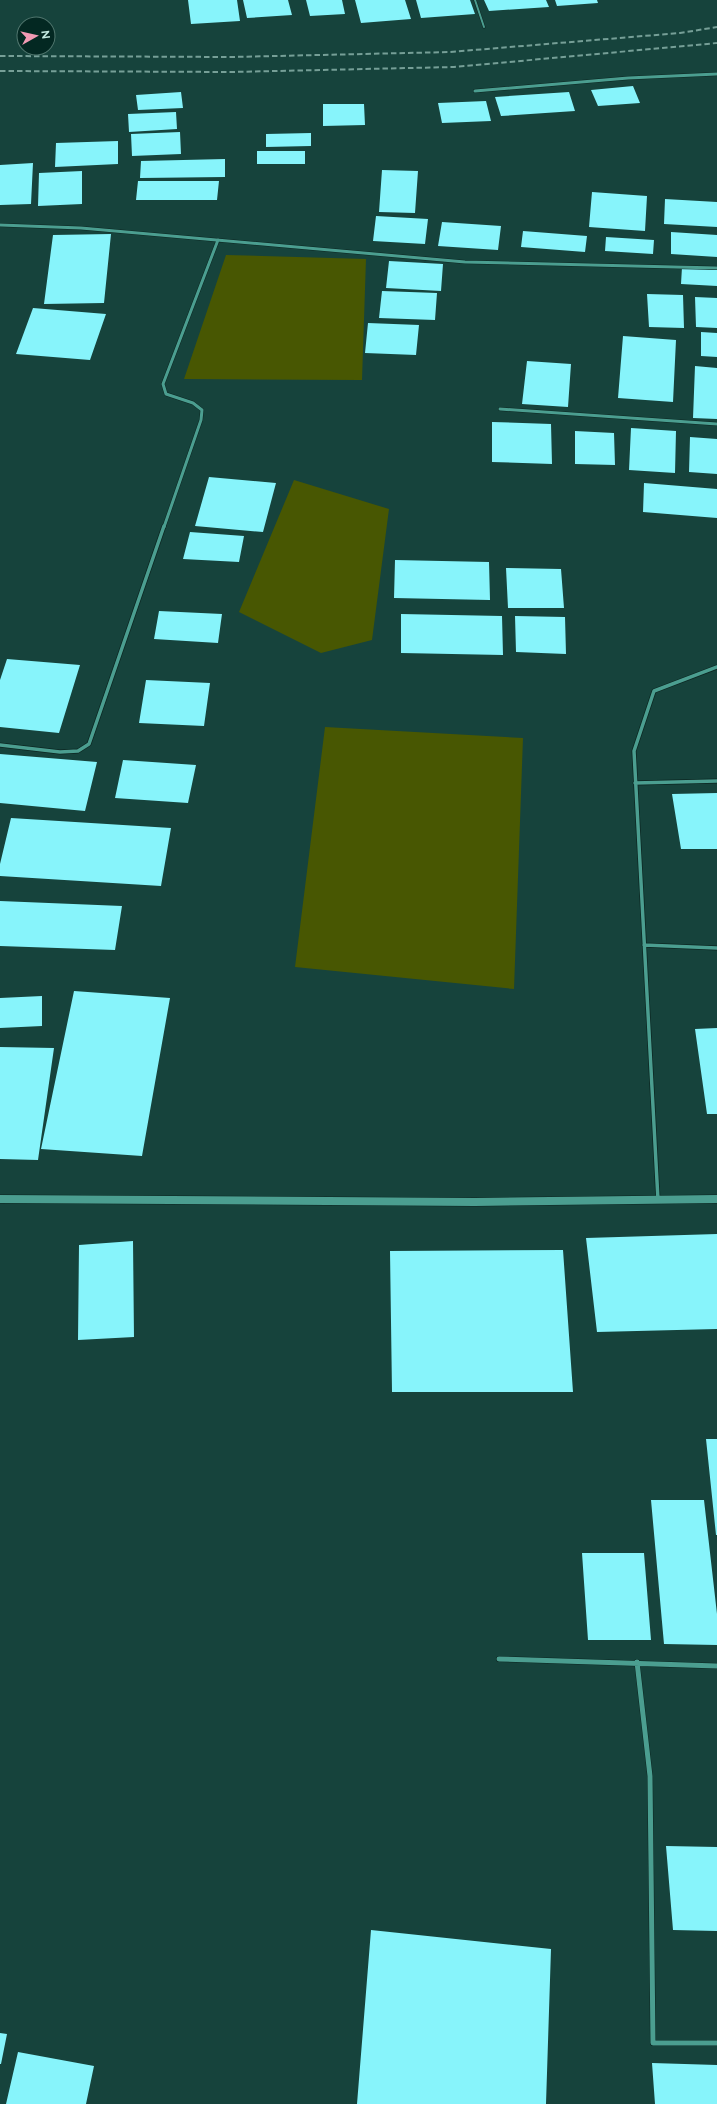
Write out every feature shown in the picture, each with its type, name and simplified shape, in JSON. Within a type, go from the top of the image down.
[{"type":"street","points":[[475,91],[628,78],[717,74]]},
{"type":"street","points":[[0,225],[81,228],[465,262],[717,268]]},
{"type":"street","points":[[0,745],[60,752],[78,751],[89,744],[201,420],[202,410],[193,403],[166,394],[163,384],[218,240]]},
{"type":"street","points":[[500,409],[717,424]]},
{"type":"street","points":[[658,1200],[634,752],[654,691],[717,667]]},
{"type":"street","points":[[635,783],[717,781]]},
{"type":"street","points":[[644,945],[717,948]]},
{"type":"street","points":[[0,1199],[475,1202],[717,1199]]},
{"type":"street","points":[[500,1659],[637,1662],[717,1666]]},
{"type":"street","points":[[637,1662],[650,1776],[653,2043],[717,2043]]},
{"type":"lane","points":[[475,0],[484,27]]},
{"type":"shaded area","points":[[226,255],[366,259],[362,380],[184,379]]},
{"type":"shaded area","points":[[294,480],[389,509],[372,640],[321,653],[239,612]]},
{"type":"shaded area","points":[[325,727],[523,738],[514,989],[295,967]]},
{"type":"building","points":[[188,0],[237,0],[240,21],[191,24]]},
{"type":"building","points":[[243,0],[288,0],[292,15],[247,18]]},
{"type":"building","points":[[306,0],[342,0],[345,14],[310,16]]},
{"type":"building","points":[[355,0],[405,0],[411,19],[361,23]]},
{"type":"building","points":[[416,0],[470,0],[475,14],[421,18]]},
{"type":"building","points":[[484,0],[546,0],[549,7],[489,11]]},
{"type":"building","points":[[555,0],[597,0],[598,3],[557,6]]},
{"type":"building","points":[[633,86],[640,103],[598,106],[591,90]]},
{"type":"building","points":[[181,92],[183,108],[138,110],[136,95]]},
{"type":"building","points":[[569,92],[575,111],[501,116],[495,97]]},
{"type":"building","points":[[486,101],[491,121],[442,123],[438,103]]},
{"type":"building","points":[[323,104],[364,104],[365,125],[323,126]]},
{"type":"building","points":[[176,112],[177,129],[129,132],[128,114]]},
{"type":"building","points":[[180,132],[181,154],[132,156],[131,134]]},
{"type":"building","points":[[311,133],[311,146],[266,147],[266,134]]},
{"type":"building","points":[[118,141],[118,164],[55,167],[56,143]]},
{"type":"building","points":[[257,151],[305,151],[305,164],[257,164]]},
{"type":"building","points":[[225,159],[225,177],[140,178],[141,161]]},
{"type":"building","points":[[33,163],[31,204],[0,205],[0,165]]},
{"type":"building","points":[[382,170],[418,171],[415,213],[379,212]]},
{"type":"building","points":[[82,171],[82,204],[38,206],[39,173]]},
{"type":"building","points":[[138,181],[219,181],[217,200],[136,200]]},
{"type":"building","points":[[592,192],[647,196],[645,231],[589,227]]},
{"type":"building","points":[[665,199],[717,202],[717,227],[664,224]]},
{"type":"building","points":[[376,216],[428,219],[425,244],[373,241]]},
{"type":"building","points":[[442,222],[501,226],[498,250],[438,246]]},
{"type":"building","points":[[523,231],[587,236],[585,252],[521,247]]},
{"type":"building","points":[[671,232],[717,235],[717,257],[671,254]]},
{"type":"building","points":[[111,234],[104,303],[44,304],[53,235]]},
{"type":"building","points":[[606,237],[654,240],[653,254],[605,251]]},
{"type":"building","points":[[389,261],[443,264],[441,291],[386,288]]},
{"type":"building","points":[[682,267],[717,270],[717,286],[681,284]]},
{"type":"building","points":[[382,291],[437,293],[435,320],[379,318]]},
{"type":"building","points":[[647,294],[683,295],[684,328],[649,327]]},
{"type":"building","points":[[695,297],[717,298],[717,328],[696,327]]},
{"type":"building","points":[[33,308],[106,314],[90,360],[16,354]]},
{"type":"building","points":[[368,323],[419,325],[416,355],[365,353]]},
{"type":"building","points":[[701,332],[717,333],[717,357],[701,356]]},
{"type":"building","points":[[623,336],[676,340],[673,402],[618,398]]},
{"type":"building","points":[[527,361],[571,364],[568,407],[522,404]]},
{"type":"building","points":[[695,366],[717,368],[717,419],[693,418]]},
{"type":"building","points":[[492,422],[551,424],[552,464],[492,462]]},
{"type":"building","points":[[631,428],[676,431],[675,473],[629,470]]},
{"type":"building","points":[[575,431],[614,433],[615,465],[575,464]]},
{"type":"building","points":[[690,437],[717,439],[717,474],[689,472]]},
{"type":"building","points":[[209,477],[276,483],[263,532],[195,526]]},
{"type":"building","points":[[644,483],[717,489],[717,518],[643,512]]},
{"type":"building","points":[[190,532],[244,536],[239,562],[183,559]]},
{"type":"building","points":[[395,560],[489,562],[490,600],[394,598]]},
{"type":"building","points":[[506,568],[561,569],[564,608],[508,608]]},
{"type":"building","points":[[159,611],[222,614],[218,643],[154,639]]},
{"type":"building","points":[[401,614],[502,616],[503,655],[401,653]]},
{"type":"building","points":[[515,616],[565,617],[566,654],[516,652]]},
{"type":"building","points":[[7,659],[80,665],[59,733],[0,727],[0,680]]},
{"type":"building","points":[[146,680],[210,683],[204,726],[139,723]]},
{"type":"building","points":[[0,754],[97,762],[85,811],[0,803]]},
{"type":"building","points":[[123,760],[196,765],[188,803],[115,798]]},
{"type":"building","points":[[717,793],[717,849],[681,849],[672,794]]},
{"type":"building","points":[[11,818],[171,828],[161,886],[0,876],[0,864]]},
{"type":"building","points":[[0,901],[122,906],[115,950],[0,946]]},
{"type":"building","points":[[74,991],[170,998],[142,1156],[41,1149]]},
{"type":"building","points":[[42,996],[42,1026],[0,1028],[0,998]]},
{"type":"building","points":[[717,1028],[717,1114],[707,1114],[695,1029]]},
{"type":"building","points":[[0,1047],[54,1048],[38,1160],[0,1159]]},
{"type":"building","points":[[717,1234],[717,1329],[597,1332],[586,1238]]},
{"type":"building","points":[[133,1241],[134,1337],[78,1340],[79,1245]]},
{"type":"building","points":[[563,1250],[573,1392],[392,1392],[390,1251]]},
{"type":"building","points":[[706,1439],[717,1439],[717,1535],[716,1535]]},
{"type":"building","points":[[651,1500],[704,1500],[717,1614],[717,1645],[664,1644]]},
{"type":"building","points":[[582,1553],[644,1553],[651,1640],[588,1640]]},
{"type":"building","points":[[666,1846],[717,1847],[717,1931],[673,1930]]},
{"type":"building","points":[[371,1930],[551,1949],[546,2104],[357,2104]]},
{"type":"building","points":[[0,2033],[7,2034],[1,2064],[0,2064]]},
{"type":"building","points":[[18,2052],[94,2066],[86,2104],[6,2104]]},
{"type":"building","points":[[652,2063],[717,2065],[717,2104],[655,2104]]},
{"type":"railway","points":[[0,56],[232,57],[450,52],[680,33],[717,27]]},
{"type":"railway","points":[[0,71],[232,72],[454,67],[717,43]]}]
